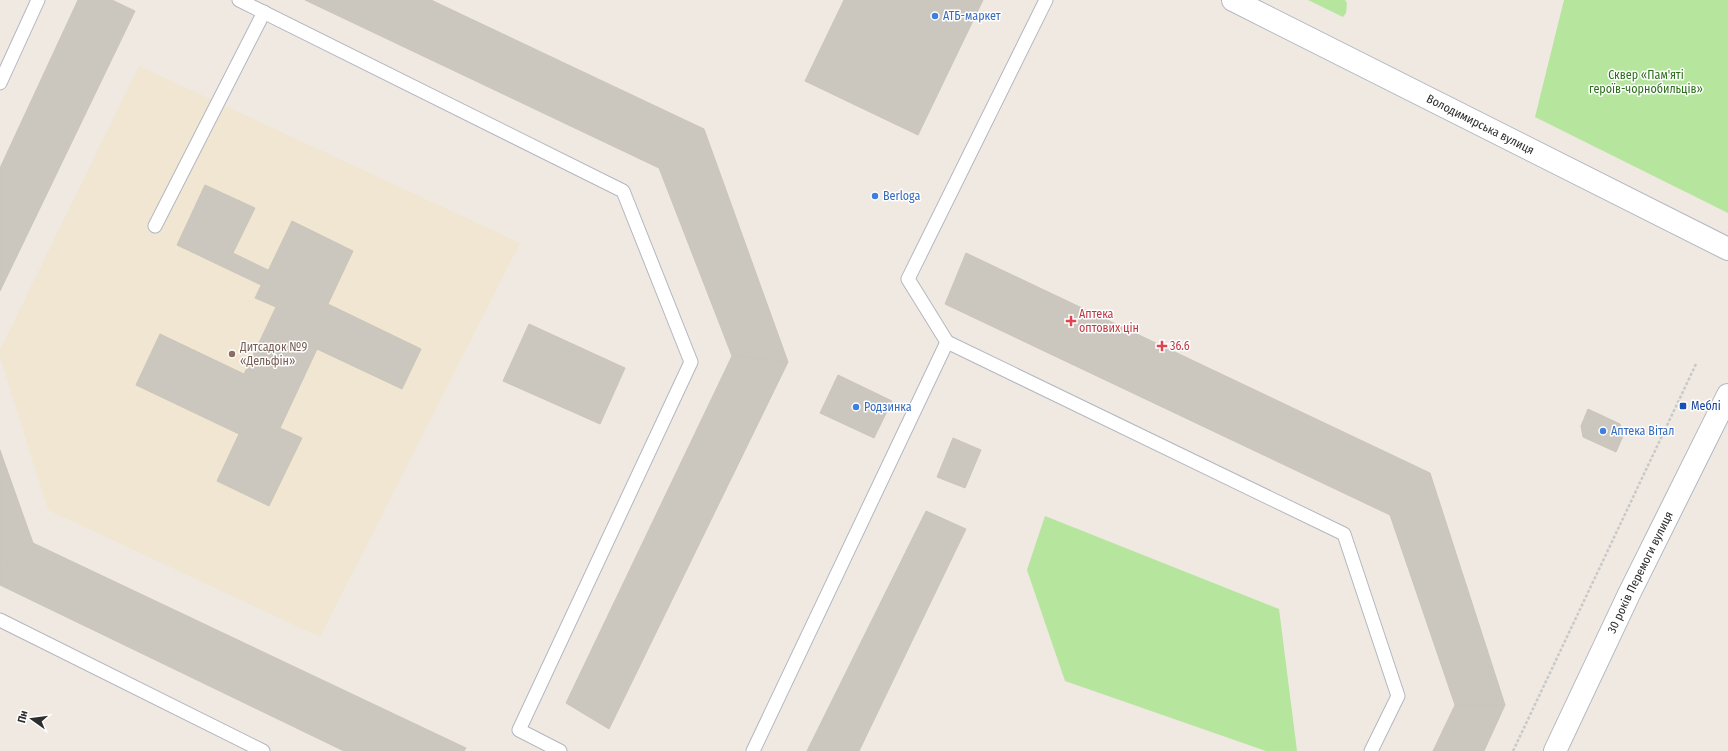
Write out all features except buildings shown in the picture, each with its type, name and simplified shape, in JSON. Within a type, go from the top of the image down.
[{"type":"street","name":"Володимирська вулиця","points":[[1233,0],[1728,249]]},
{"type":"street","name":"30 років Перемоги вулиця","points":[[1556,750],[1629,594],[1728,395]]},
{"type":"lane","points":[[0,83],[38,0]]},
{"type":"lane","points":[[239,0],[623,191],[691,362],[519,730],[560,751]]},
{"type":"lane","points":[[1046,0],[908,279],[947,342],[1344,534],[1398,696],[1371,751]]},
{"type":"lane","points":[[155,226],[264,12]]},
{"type":"lane","points":[[752,751],[947,342]]},
{"type":"lane","points":[[0,620],[263,751]]},
{"type":"path","points":[[1513,751],[1696,364]]},
{"type":"shaded area","name":"Дитсадок №9 «Дельфiн»","points":[[139,66],[520,243],[320,637],[48,510],[0,357],[0,350]]},
{"type":"green space","points":[[1308,0],[1345,0],[1347,3],[1346,13],[1343,17]]},
{"type":"green space","name":"Сквер «Пам'яті героїв-чорнобильців»","points":[[1564,0],[1728,0],[1728,213],[1535,117]]},
{"type":"green space","points":[[1045,516],[1279,609],[1297,751],[1266,751],[1065,681],[1027,570]]},
{"type":"place","name":"АТБ-маркет","points":[[935,16]]},
{"type":"place","name":"Berloga","points":[[875,196]]},
{"type":"place","name":"Аптека оптових цін","points":[[1071,321]]},
{"type":"place","name":"36.6","points":[[1162,346]]},
{"type":"place","name":"Дитсадок №9 «Дельфiн»","points":[[232,354]]},
{"type":"place","name":"Меблі","points":[[1683,406]]},
{"type":"place","name":"Родзинка","points":[[856,407]]},
{"type":"place","name":"Аптека Вітал","points":[[1603,431]]}]
